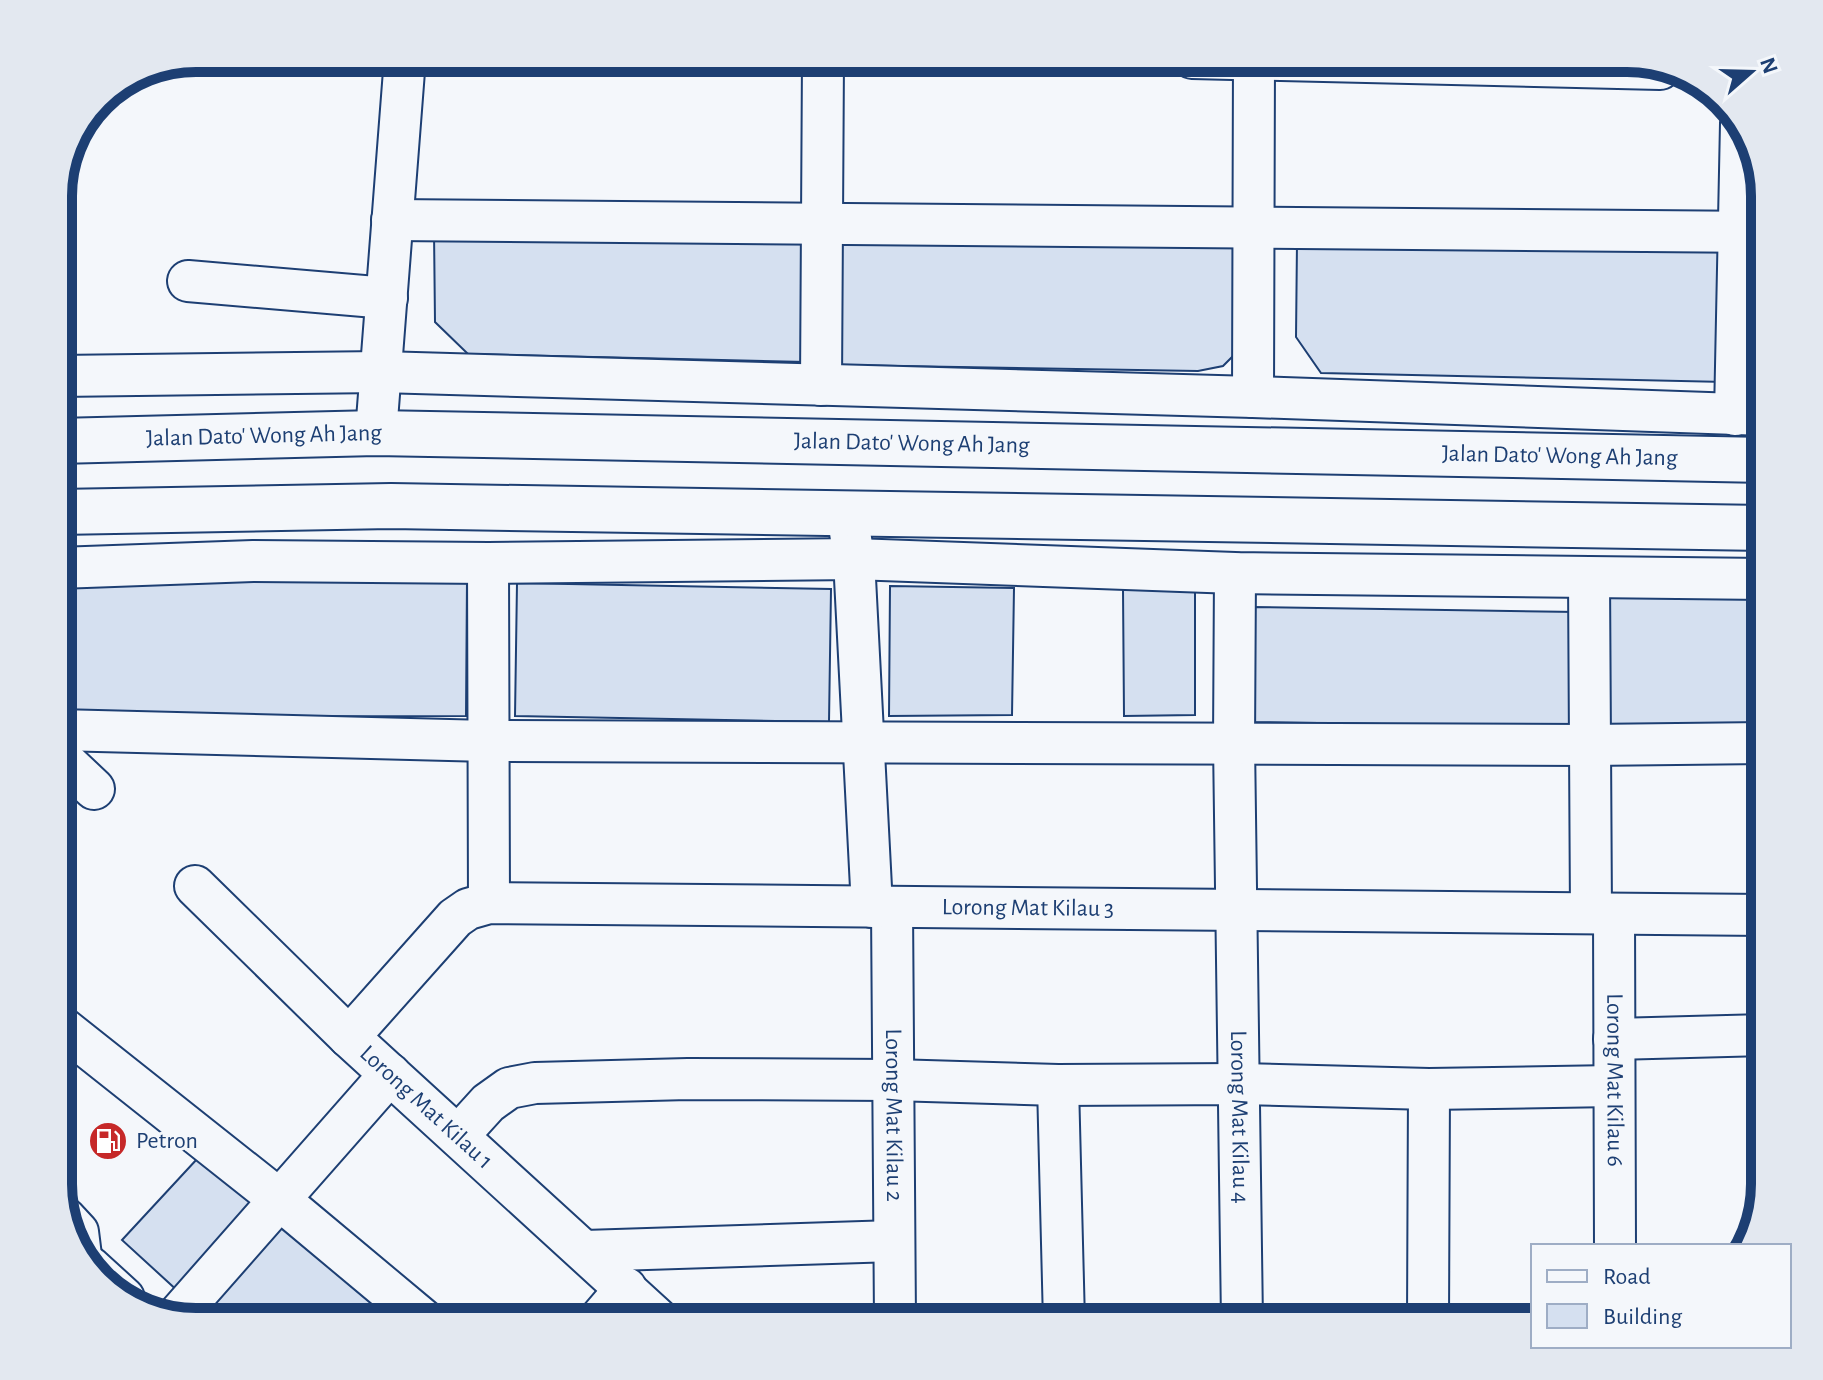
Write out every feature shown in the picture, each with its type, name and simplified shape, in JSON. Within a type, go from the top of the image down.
[{"type":"main road","name":"Jalan Dato' Wong Ah Jang","points":[[72,441],[376,433],[1751,460]]},
{"type":"main road","points":[[72,512],[391,506],[1751,528]]},
{"type":"street","points":[[376,433],[404,72]]},
{"type":"street","points":[[821,385],[823,72]]},
{"type":"street","points":[[1253,397],[1254,72]]},
{"type":"street","points":[[1745,159],[1751,214]]},
{"type":"street","points":[[392,220],[1751,232]]},
{"type":"street","points":[[188,281],[387,298]]},
{"type":"street","points":[[72,376],[381,372],[1750,415],[1751,354]]},
{"type":"street","points":[[253,561],[256,508]]},
{"type":"street","name":"Lorong Mat Kilau 2","points":[[847,512],[854,559],[863,742],[882,907],[893,1080],[895,1308]]},
{"type":"street","points":[[72,567],[253,561],[488,563],[854,559],[1235,573],[1751,579]]},
{"type":"street","points":[[488,563],[489,903]]},
{"type":"street","name":"Lorong Mat Kilau 4","points":[[1235,573],[1234,743],[1242,1308]]},
{"type":"street","name":"Lorong Mat Kilau 6","points":[[1589,578],[1589,745],[1614,1039],[1615,1244]]},
{"type":"street","points":[[72,730],[488,741],[1751,743]]},
{"type":"street","points":[[72,768],[94,789]]},
{"type":"street","name":"Lorong Mat Kilau 1","points":[[195,886],[349,1037],[647,1308]]},
{"type":"street","name":"Lorong Mat Kilau 3","points":[[349,1037],[455,918],[468,909],[489,903],[1751,915]]},
{"type":"street","points":[[72,1035],[280,1200],[409,1308]]},
{"type":"street","points":[[1614,1039],[1751,1035]]},
{"type":"street","points":[[185,1307],[390,1074]]},
{"type":"street","points":[[458,1136],[488,1103],[509,1088],[535,1083],[688,1079],[1058,1085],[1240,1084],[1429,1089],[1614,1086]]},
{"type":"street","points":[[1058,1085],[1064,1308]]},
{"type":"street","points":[[1428,1308],[1429,1089]]},
{"type":"street","points":[[585,1251],[894,1241]]},
{"type":"street","points":[[609,1308],[626,1288]]},
{"type":"building","points":[[434,231],[808,235],[806,362],[468,354],[435,322]]},
{"type":"building","points":[[839,236],[1239,241],[1238,351],[1223,366],[1198,371],[839,365]]},
{"type":"building","points":[[1297,242],[1727,246],[1725,382],[1321,373],[1296,337]]},
{"type":"building","points":[[72,577],[467,580],[466,716],[72,717]]},
{"type":"building","points":[[517,583],[831,589],[829,722],[515,716]]},
{"type":"building","points":[[890,586],[1014,588],[1012,715],[889,716]]},
{"type":"building","points":[[1123,590],[1195,590],[1195,715],[1124,716]]},
{"type":"building","points":[[1751,595],[1751,733],[1610,733],[1609,596]]},
{"type":"building","points":[[1251,607],[1577,612],[1575,727],[1250,722]]},
{"type":"building","points":[[210,1145],[267,1199],[180,1293],[122,1240]]},
{"type":"building","points":[[284,1213],[389,1308],[201,1308]]},
{"type":"place","name":"Petron","points":[[108,1141]]}]
